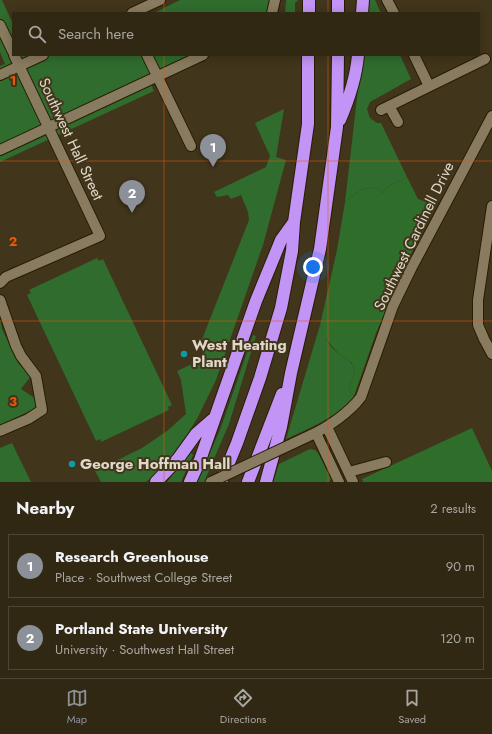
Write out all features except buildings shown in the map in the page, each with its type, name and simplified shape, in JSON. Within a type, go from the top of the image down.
[{"type":"highway","points":[[309,0],[309,12]]},
{"type":"highway","points":[[338,0],[338,12]]},
{"type":"highway","points":[[362,12],[363,0]]},
{"type":"highway","points":[[221,482],[237,443],[260,378],[281,308],[292,251],[294,222],[308,124],[308,56]]},
{"type":"highway","points":[[266,482],[281,427],[291,373],[320,249],[337,127],[338,56]]},
{"type":"highway","points":[[337,127],[350,96],[357,67],[358,56]]},
{"type":"highway","points":[[190,482],[200,460],[213,419],[256,301],[281,240],[294,222]]},
{"type":"highway","points":[[248,482],[268,428],[291,373]]},
{"type":"highway","points":[[156,482],[178,459],[196,434],[213,419]]},
{"type":"street","points":[[134,12],[160,0]]},
{"type":"street","points":[[272,12],[275,0]]},
{"type":"street","points":[[388,0],[394,12]]},
{"type":"street","points":[[0,24],[12,50]]},
{"type":"street","name":"Southwest Hall Street","points":[[0,283],[6,277],[100,236],[15,56]]},
{"type":"street","points":[[0,75],[41,56]]},
{"type":"street","points":[[148,56],[191,146]]},
{"type":"street","points":[[0,150],[200,56]]},
{"type":"street","points":[[414,56],[429,86]]},
{"type":"street","points":[[398,122],[385,108],[485,59]]},
{"type":"street","name":"Southwest Cardinell Drive","points":[[211,482],[314,434],[327,427],[356,404],[361,397],[393,306],[492,116]]},
{"type":"street","points":[[492,206],[478,300],[478,325],[492,354]]},
{"type":"street","points":[[0,300],[16,346],[21,356],[36,376],[42,410],[28,419],[0,431]]},
{"type":"street","points":[[327,427],[353,482]]},
{"type":"street","points":[[314,434],[339,482]]},
{"type":"street","points":[[349,472],[386,462]]},
{"type":"green space","points":[[0,0],[2,0],[12,22],[12,56],[191,56],[148,77],[154,91],[0,162],[0,66],[5,64],[0,52]]},
{"type":"green space","points":[[180,0],[270,0],[266,12],[156,12]]},
{"type":"green space","points":[[286,0],[298,0],[295,3],[295,12],[285,12]]},
{"type":"green space","points":[[368,0],[375,0],[381,12],[367,12]]},
{"type":"green space","points":[[362,56],[400,56],[411,79],[370,102],[367,109],[370,118],[377,123],[381,123],[407,177],[387,187],[383,193],[375,187],[360,190],[345,202]]},
{"type":"green space","points":[[284,109],[276,157],[286,160],[263,245],[216,380],[198,417],[165,465],[146,482],[101,482],[95,471],[142,448],[167,431],[186,414],[181,380],[177,371],[205,358],[199,347],[249,220],[248,212],[241,195],[231,199],[228,195],[217,197],[214,192],[266,167],[270,156],[255,123]]},
{"type":"green space","points":[[407,177],[418,199],[432,204],[434,209],[412,252],[376,333],[354,396],[350,392],[349,388],[355,371],[351,362],[338,353],[324,337],[320,325],[337,250],[345,202],[360,190],[375,187],[383,193],[387,187]]},
{"type":"green space","points":[[97,258],[99,261],[103,259],[172,405],[168,407],[169,410],[101,442],[100,439],[96,441],[27,295],[31,293],[29,290]]},
{"type":"green space","points":[[0,320],[2,329],[18,363],[31,376],[21,389],[36,399],[36,408],[0,425]]},
{"type":"green space","points":[[320,325],[329,344],[350,362],[355,371],[349,388],[350,392],[354,396],[342,409],[333,415],[286,439]]},
{"type":"green space","points":[[253,335],[256,336],[229,424],[204,482],[197,482],[220,430]]},
{"type":"green space","points":[[472,428],[492,471],[492,482],[363,482],[362,479]]},
{"type":"green space","points":[[12,443],[31,482],[0,482],[0,448]]},
{"type":"green space","points":[[310,449],[315,450],[318,453],[331,479],[329,482],[273,482],[279,464]]},
{"type":"green space","points":[[189,453],[193,455],[181,482],[167,482]]},
{"type":"place","name":"Research Greenhouse","points":[[213,167]]},
{"type":"place","name":"Portland State University","points":[[132,213]]},
{"type":"place","name":"West Heating Plant","points":[[184,354]]},
{"type":"place","name":"George Hoffman Hall","points":[[72,464]]}]
